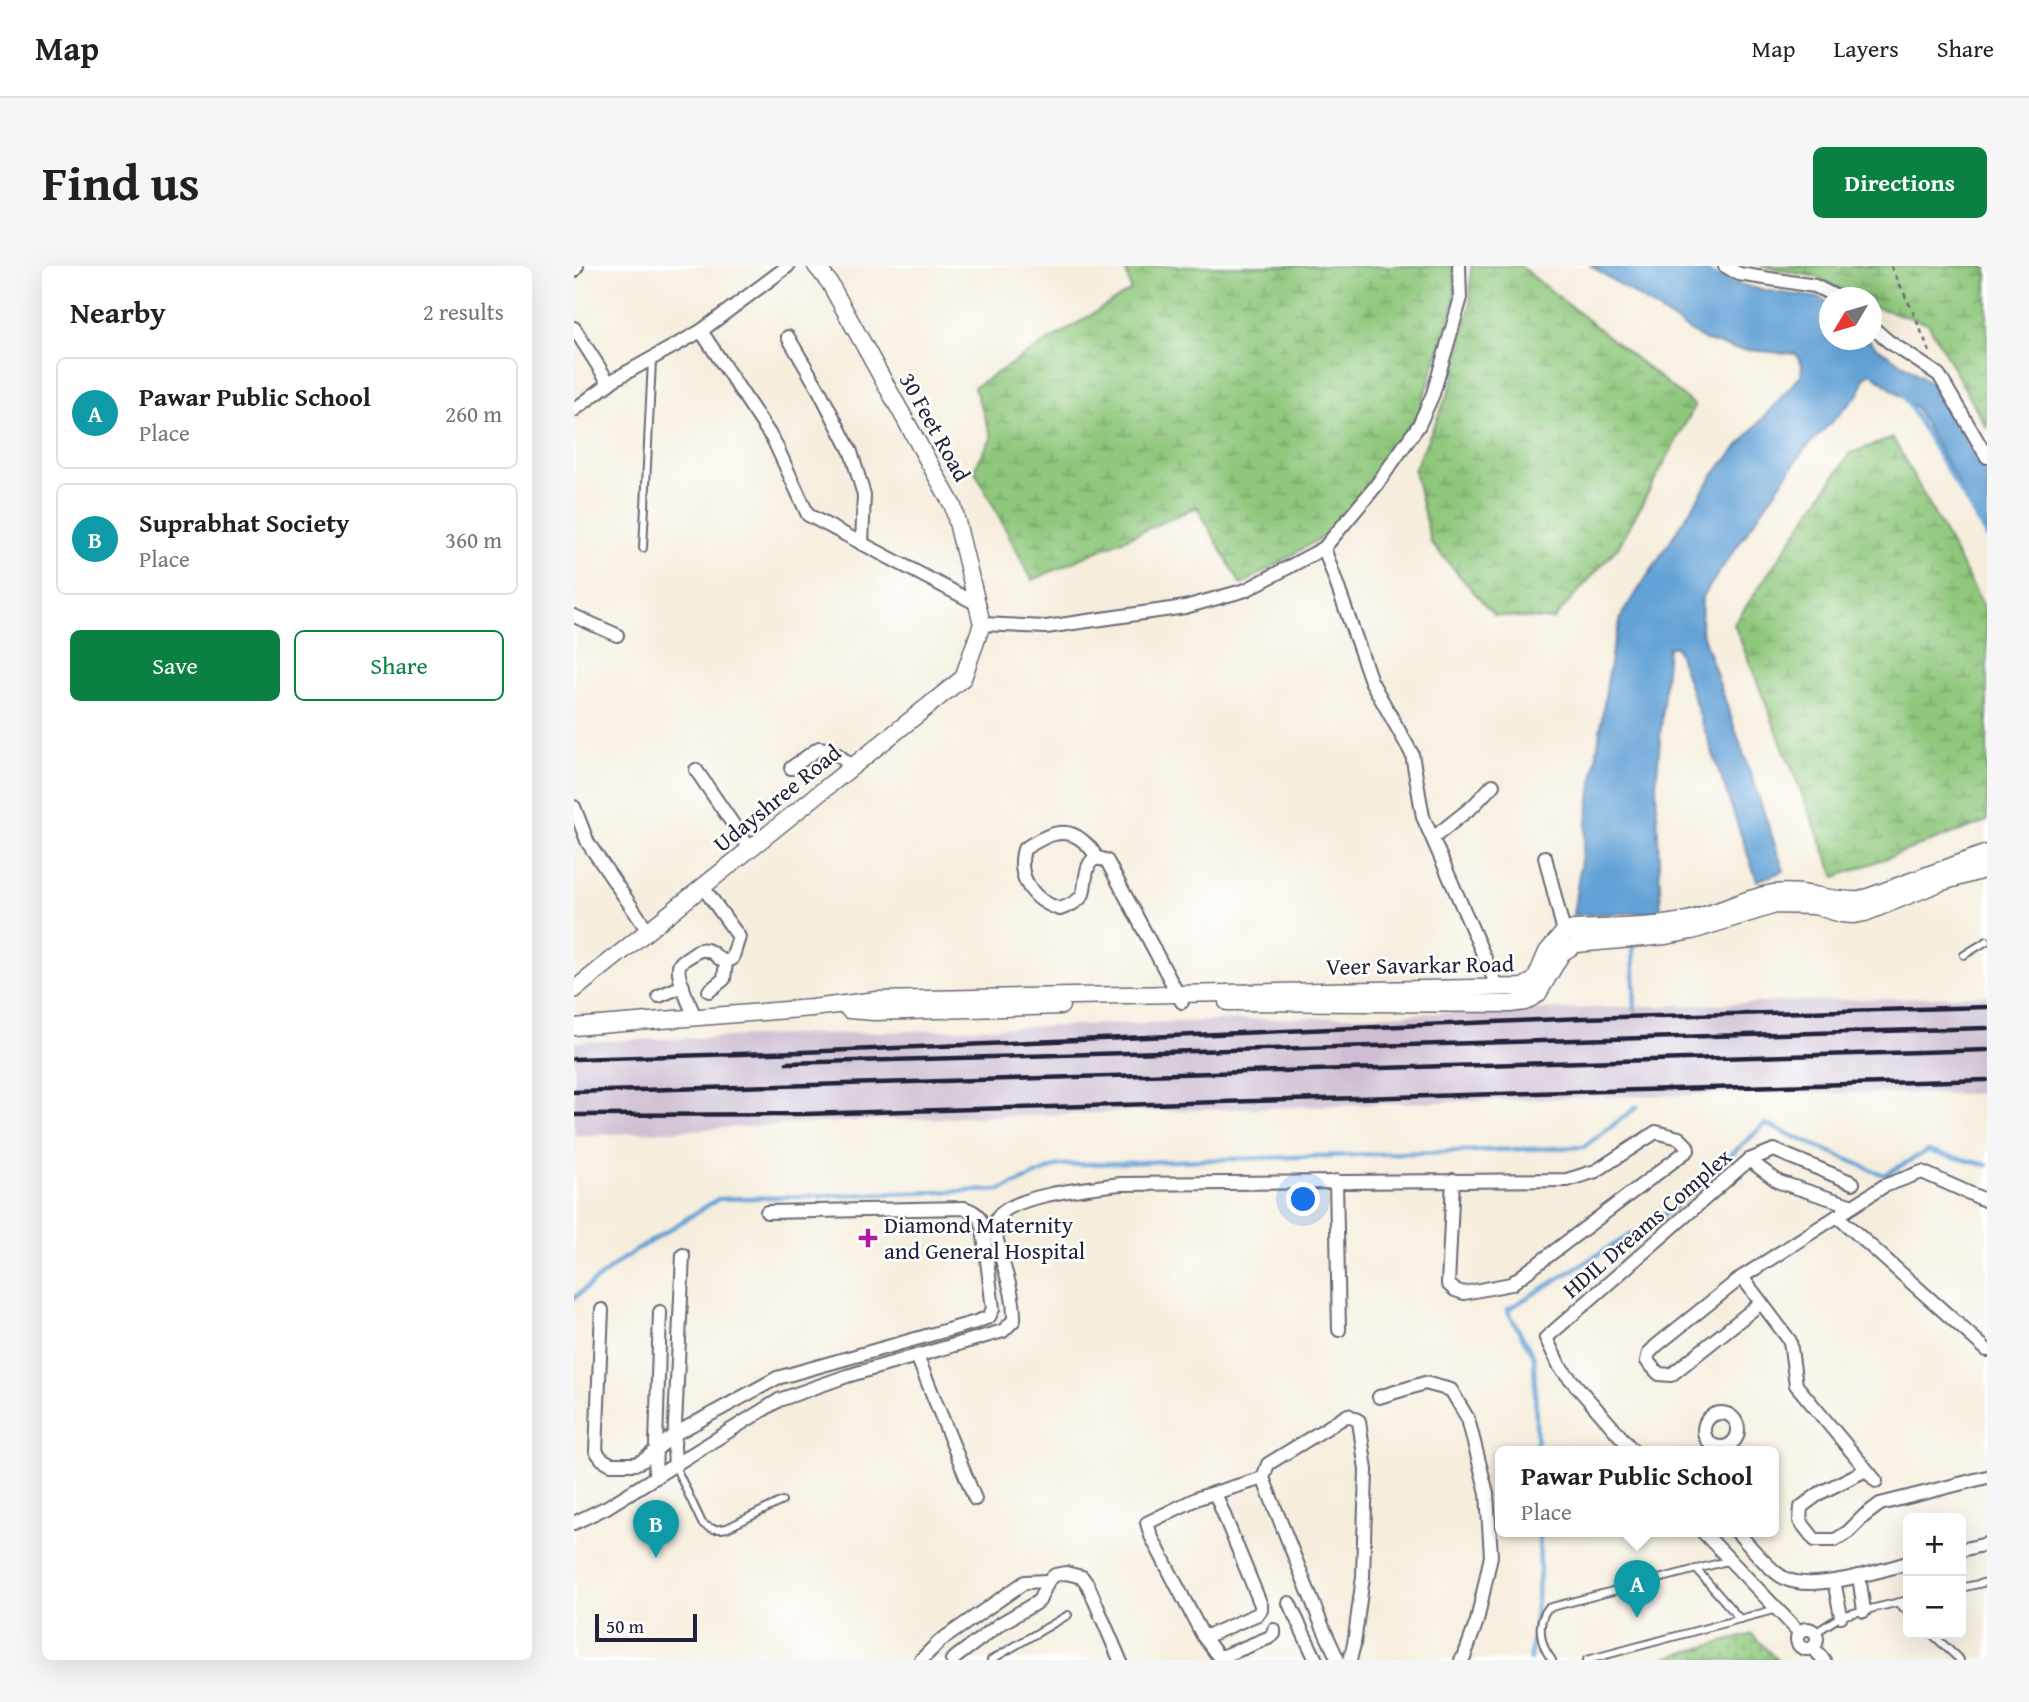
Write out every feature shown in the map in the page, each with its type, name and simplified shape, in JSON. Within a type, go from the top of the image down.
[{"type":"street","points":[[574,271],[577,266]]},
{"type":"street","points":[[574,410],[609,383],[701,331],[788,266]]},
{"type":"street","name":"30 Feet Road","points":[[816,266],[829,282],[953,506],[982,624]]},
{"type":"street","points":[[982,624],[1046,627],[1185,607],[1246,590],[1324,548],[1375,487],[1419,425],[1433,394],[1460,301],[1459,266]]},
{"type":"street","points":[[1725,266],[1739,274],[1819,288]]},
{"type":"street","points":[[574,328],[609,383]]},
{"type":"street","points":[[701,331],[774,441],[808,515],[979,605]]},
{"type":"street","points":[[1882,336],[1939,375],[1987,457]]},
{"type":"street","points":[[788,337],[851,452],[864,495],[862,544]]},
{"type":"street","points":[[1324,548],[1371,681],[1412,754],[1423,817],[1498,988]]},
{"type":"street","points":[[574,616],[617,635]]},
{"type":"street","name":"Udayshree Road","points":[[574,990],[963,678],[982,624]]},
{"type":"street","points":[[791,768],[819,748],[831,750],[851,768]]},
{"type":"street","points":[[696,770],[750,849]]},
{"type":"street","points":[[1433,838],[1473,806],[1493,785]]},
{"type":"street","points":[[574,807],[588,843],[648,930]]},
{"type":"street","points":[[1097,859],[1094,852],[1075,834],[1064,832],[1024,849],[1021,867],[1033,893],[1042,901],[1060,909],[1073,904],[1082,894],[1086,869],[1097,859],[1107,861],[1179,997]]},
{"type":"street","points":[[1664,930],[1771,893],[1807,892],[1845,901],[1860,900],[1987,853]]},
{"type":"street","points":[[1545,857],[1571,935],[1705,928],[1775,905],[1815,906],[1854,915],[1987,869]]},
{"type":"street","points":[[695,1017],[678,969],[680,963],[698,950],[711,952],[720,961],[726,962],[732,959],[739,937],[703,887]]},
{"type":"street","name":"Veer Savarkar Road","points":[[574,1027],[812,1008],[874,1012],[1179,997],[1523,987],[1535,980],[1547,952],[1571,935]]},
{"type":"street","name":"Veer Savarkar Road","points":[[1179,997],[1510,1004],[1525,1002],[1538,994],[1571,935]]},
{"type":"street","points":[[709,991],[724,979],[726,962]]},
{"type":"street","points":[[659,996],[683,986]]},
{"type":"street","points":[[574,1523],[607,1507],[779,1400],[847,1376],[1003,1331],[1014,1320],[1015,1303],[995,1233],[996,1220],[1017,1204],[1070,1190],[1121,1184],[1336,1181],[1453,1180],[1567,1180],[1596,1171],[1656,1132],[1679,1138],[1688,1146],[1688,1150],[1511,1284],[1464,1293],[1448,1284],[1453,1180]]},
{"type":"street","points":[[1749,1160],[1774,1150],[1853,1183]]},
{"type":"street","name":"HDIL Dreams Complex","points":[[1629,1446],[1560,1367],[1546,1338],[1749,1160],[1779,1182],[1853,1206]]},
{"type":"street","points":[[1761,1303],[1671,1376],[1659,1374],[1647,1361],[1649,1353],[1657,1345],[1742,1277],[1884,1186],[1922,1172],[1987,1201]]},
{"type":"street","points":[[1336,1181],[1339,1330]]},
{"type":"street","points":[[602,1310],[596,1451],[602,1460],[611,1464],[635,1464],[644,1460],[675,1434],[777,1378],[976,1322],[989,1317],[993,1309],[981,1217],[974,1211],[767,1212]]},
{"type":"street","points":[[1837,1216],[1987,1350]]},
{"type":"street","points":[[675,1465],[683,1255]]},
{"type":"street","points":[[1742,1277],[1790,1340],[1796,1385],[1876,1481]]},
{"type":"street","points":[[654,1478],[660,1312]]},
{"type":"street","points":[[917,1356],[975,1499]]},
{"type":"street","points":[[1379,1397],[1425,1383],[1451,1390],[1468,1419],[1487,1493],[1491,1556],[1477,1621],[1461,1660]]},
{"type":"street","points":[[1338,1660],[1263,1478],[1268,1464],[1348,1415],[1359,1420],[1366,1470],[1363,1577],[1350,1660]]},
{"type":"street","points":[[1866,1470],[1820,1493],[1801,1507],[1800,1521],[1815,1540],[1835,1540],[1880,1504],[1987,1477]]},
{"type":"street","points":[[1263,1478],[1198,1498],[1147,1522],[1151,1536],[1203,1636],[1218,1656],[1268,1638],[1274,1634],[1274,1630]]},
{"type":"street","points":[[1203,1636],[1258,1614],[1261,1610],[1215,1493]]},
{"type":"street","points":[[1709,1537],[1799,1632]]},
{"type":"street","points":[[1742,1537],[1782,1577],[1798,1584],[1834,1581],[1903,1564]]},
{"type":"street","points":[[1966,1549],[1987,1544]]},
{"type":"street","points":[[953,1659],[1000,1624],[1039,1601],[1048,1581],[1055,1574],[1066,1573],[1082,1577],[1088,1585],[1120,1660]]},
{"type":"street","points":[[1858,1576],[1864,1611]]},
{"type":"street","points":[[921,1660],[940,1642],[1025,1582],[1048,1581]]},
{"type":"street","points":[[1834,1581],[1841,1616]]},
{"type":"street","points":[[1007,1594],[1018,1613]]},
{"type":"street","points":[[1289,1603],[1316,1660]]},
{"type":"street","points":[[1805,1629],[1815,1633],[1817,1639],[1813,1647],[1804,1650],[1798,1646],[1796,1639],[1799,1632],[1805,1629]]},
{"type":"street","points":[[1813,1647],[1824,1660]]},
{"type":"lane","points":[[643,548],[652,358]]},
{"type":"lane","points":[[1964,955],[1987,941]]},
{"type":"lane","points":[[675,1465],[702,1523],[708,1527],[717,1530],[727,1528],[782,1501]]},
{"type":"lane","points":[[1552,1660],[1546,1653],[1539,1624],[1548,1608],[1731,1560]]},
{"type":"lane","points":[[1696,1569],[1741,1619]]},
{"type":"lane","points":[[1966,1587],[1987,1582]]},
{"type":"lane","points":[[1815,1633],[1841,1616],[1903,1602]]},
{"type":"lane","points":[[1898,1603],[1903,1608]]},
{"type":"lane","points":[[1587,1660],[1777,1609]]},
{"type":"lane","points":[[991,1660],[1068,1615]]},
{"type":"lane","points":[[1937,1639],[1960,1660]]},
{"type":"path","points":[[1891,266],[1913,310],[1939,375]]},
{"type":"shaded area","points":[[1987,995],[1987,1094],[1784,1093],[1594,1097],[856,1121],[574,1136],[574,1042]]},
{"type":"green space","points":[[1125,266],[1454,266],[1455,300],[1419,414],[1374,480],[1326,535],[1241,585],[1197,507],[1032,580],[974,469],[992,437],[974,387],[1131,290]]},
{"type":"green space","points":[[1471,266],[1520,266],[1695,406],[1619,546],[1553,620],[1494,615],[1431,543],[1414,470],[1452,385],[1470,305]]},
{"type":"green space","points":[[1760,266],[1987,266],[1987,428],[1928,323],[1882,309],[1882,287],[1836,287],[1817,277]]},
{"type":"green space","points":[[1893,438],[1987,612],[1987,821],[1835,877],[1734,624],[1850,453]]},
{"type":"green space","points":[[1752,1634],[1777,1660],[1657,1660]]},
{"type":"water","points":[[1591,266],[1700,266],[1743,285],[1819,298],[1819,350],[1881,350],[1936,389],[1987,477],[1987,536],[1916,408],[1871,373],[1865,377],[1859,394],[1804,450],[1702,597],[1701,630],[1784,871],[1757,881],[1676,647],[1668,647],[1656,786],[1661,912],[1573,915],[1612,650],[1622,615],[1713,475],[1801,375],[1802,365],[1796,354],[1735,349],[1704,340]]},
{"type":"waterway","points":[[1905,398],[1987,537]]},
{"type":"waterway","points":[[1633,942],[1635,1010]]},
{"type":"waterway","points":[[574,1298],[621,1260],[718,1199],[1001,1190],[1059,1165],[1584,1147],[1637,1107]]},
{"type":"waterway","points":[[1537,1446],[1534,1357],[1507,1310],[1673,1209],[1765,1124],[1884,1175],[1927,1151],[1987,1165]]},
{"type":"waterway","points":[[1530,1660],[1540,1572],[1539,1537]]},
{"type":"railway","points":[[574,1059],[803,1052],[1583,1018],[1987,1007]]},
{"type":"railway","points":[[787,1063],[1987,1028]]},
{"type":"railway","points":[[574,1092],[1987,1050]]},
{"type":"railway","points":[[574,1115],[804,1114],[1987,1080]]},
{"type":"place","name":"Diamond Maternity and General Hospital","points":[[868,1238]]},
{"type":"place","name":"Suprabhat Society","points":[[656,1558]]},
{"type":"place","name":"Pawar Public School","points":[[1637,1618]]}]
